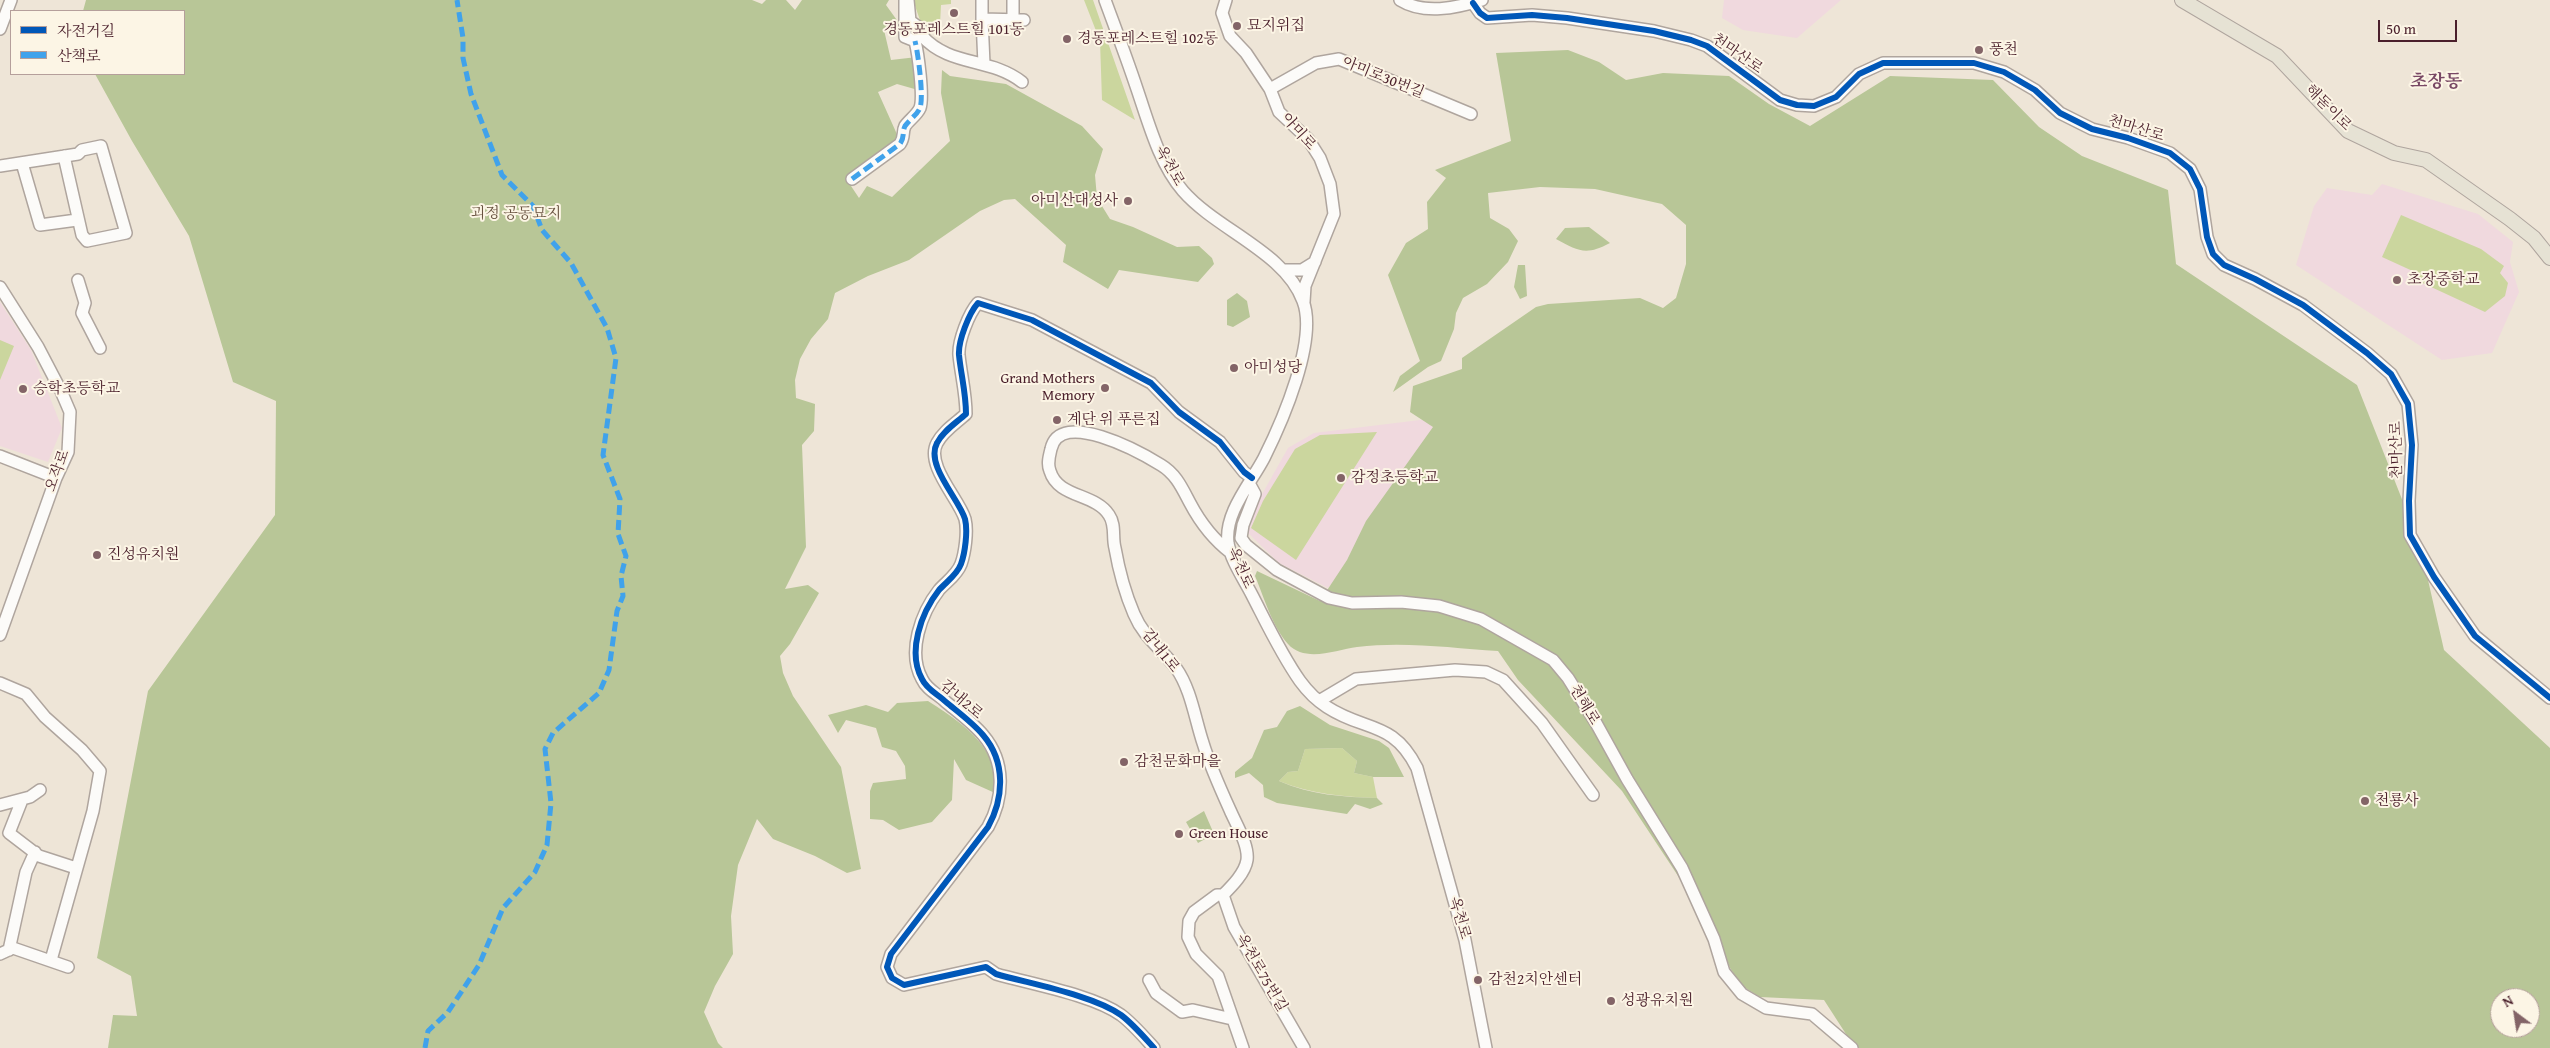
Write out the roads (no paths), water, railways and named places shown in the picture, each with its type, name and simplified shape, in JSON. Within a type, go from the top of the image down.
[{"type":"main road","name":"해돋이로","points":[[2182,0],[2277,56],[2348,131],[2394,153],[2426,160],[2510,219],[2534,238],[2550,258]]},
{"type":"street","points":[[0,30],[11,0]]},
{"type":"street","points":[[906,0],[905,37],[919,38],[941,52],[1009,72],[1022,82]]},
{"type":"street","points":[[982,0],[984,64]]},
{"type":"street","points":[[982,19],[1018,19],[1012,0]]},
{"type":"street","name":"옥천로","points":[[1106,0],[1149,126],[1163,160],[1174,179],[1198,206],[1283,270],[1294,282],[1304,303],[1306,340],[1294,386],[1264,458],[1230,522],[1228,543],[1231,553],[1283,654],[1299,680],[1318,701],[1337,713],[1383,730],[1396,738],[1405,746],[1417,768],[1465,940],[1486,1048]]},
{"type":"street","name":"아미로","points":[[1226,0],[1222,13],[1230,36],[1246,54],[1270,89],[1280,112],[1308,139],[1320,158],[1330,184],[1334,214],[1305,286],[1304,303]]},
{"type":"street","points":[[1400,0],[1418,8],[1435,9],[1477,1]]},
{"type":"street","name":"천마산로","points":[[1477,1],[1480,13],[1487,18],[1497,19],[1532,15],[1560,18],[1646,29],[1691,40],[1707,46],[1780,100],[1797,105],[1814,106],[1836,97],[1859,74],[1883,63],[1974,63],[2012,77],[2035,90],[2060,113],[2092,130],[2128,138],[2170,153],[2190,169],[2200,189],[2207,237],[2214,254],[2224,266],[2255,279],[2303,305],[2367,352],[2391,374],[2408,404],[2412,445],[2409,501],[2410,535],[2434,577],[2475,636],[2550,698]]},
{"type":"street","points":[[852,179],[900,144],[904,138],[905,126],[920,108],[922,100],[918,72],[920,62],[919,38]]},
{"type":"street","name":"아미로30번길","points":[[1270,89],[1316,63],[1339,59],[1471,114]]},
{"type":"street","points":[[0,166],[22,163],[64,156],[78,154],[82,150],[101,146],[126,233],[87,241],[82,235],[77,220],[64,156]]},
{"type":"street","points":[[22,163],[40,224],[77,220]]},
{"type":"street","points":[[1283,270],[1302,270],[1315,262]]},
{"type":"street","points":[[78,280],[85,303],[82,313],[100,348]]},
{"type":"street","name":"오작로","points":[[0,287],[38,347],[70,412],[68,452],[56,478],[0,635]]},
{"type":"street","name":"감내2로","points":[[1154,1048],[1121,1015],[1115,1012],[1083,999],[996,974],[986,967],[904,985],[892,978],[887,967],[891,954],[988,827],[997,810],[999,799],[1000,766],[983,736],[945,700],[927,687],[920,677],[915,656],[915,646],[931,602],[961,563],[965,520],[950,495],[934,455],[936,445],[941,436],[966,414],[966,396],[958,353],[970,312],[978,303],[1032,320],[1152,383],[1179,412],[1220,442],[1251,481]]},
{"type":"street","name":"감내1로","points":[[1231,553],[1219,544],[1204,526],[1172,472],[1160,464],[1121,445],[1072,430],[1062,433],[1052,445],[1048,463],[1053,480],[1067,491],[1090,500],[1107,512],[1113,524],[1114,547],[1120,575],[1137,621],[1152,643],[1176,668],[1186,685],[1204,745],[1242,839],[1247,861],[1241,873],[1223,894],[1217,895],[1194,912],[1189,921],[1187,931],[1196,954],[1218,976],[1243,1048]]},
{"type":"street","points":[[0,456],[56,478]]},
{"type":"street","name":"천해로","points":[[1251,481],[1255,494],[1243,525],[1241,538],[1246,545],[1277,570],[1328,598],[1352,603],[1401,602],[1439,606],[1481,619],[1552,660],[1568,678],[1596,723],[1626,779],[1682,868],[1714,939],[1724,972],[1742,994],[1766,1008],[1812,1014],[1852,1048]]},
{"type":"street","points":[[1318,701],[1356,679],[1454,670],[1486,672],[1503,680],[1542,723],[1593,795]]},
{"type":"street","points":[[0,683],[26,694],[45,717],[82,750],[100,771],[93,810],[51,960]]},
{"type":"street","points":[[0,805],[22,800],[40,790]]},
{"type":"street","points":[[22,800],[9,833],[39,856],[76,868]]},
{"type":"street","points":[[5,952],[26,872],[35,852]]},
{"type":"street","name":"옥천로75번길","points":[[1223,894],[1234,927],[1304,1048]]},
{"type":"street","points":[[5,952],[13,948],[68,967]]},
{"type":"street","points":[[1149,980],[1156,994],[1182,1012],[1193,1010],[1232,1019]]},
{"type":"place","name":"경동포레스트힐 101동","points":[[954,13]]},
{"type":"place","name":"묘지위집","points":[[1237,26]]},
{"type":"place","name":"경동포레스트힐 102동","points":[[1067,39]]},
{"type":"place","name":"풍천","points":[[1979,50]]},
{"type":"place","name":"아미산대성사","points":[[1128,201]]},
{"type":"place","name":"초장중학교","points":[[2397,280]]},
{"type":"place","name":"아미성당","points":[[1234,368]]},
{"type":"place","name":"Grand Mothers Memory","points":[[1105,388]]},
{"type":"place","name":"승학초등학교","points":[[23,389]]},
{"type":"place","name":"계단 위 푸른집","points":[[1057,420]]},
{"type":"place","name":"감정초등학교","points":[[1341,478]]},
{"type":"place","name":"진성유치원","points":[[97,555]]},
{"type":"place","name":"감천문화마을","points":[[1124,762]]},
{"type":"place","name":"천룡사","points":[[2365,801]]},
{"type":"place","name":"Green House","points":[[1179,834]]},
{"type":"place","name":"감천2치안센터","points":[[1478,980]]},
{"type":"place","name":"성광유치원","points":[[1611,1001]]},
{"type":"district","name":"초장동","points":[[2436,82]]},
{"type":"park label","name":"괴정 공동묘지","points":[[516,214]]}]
